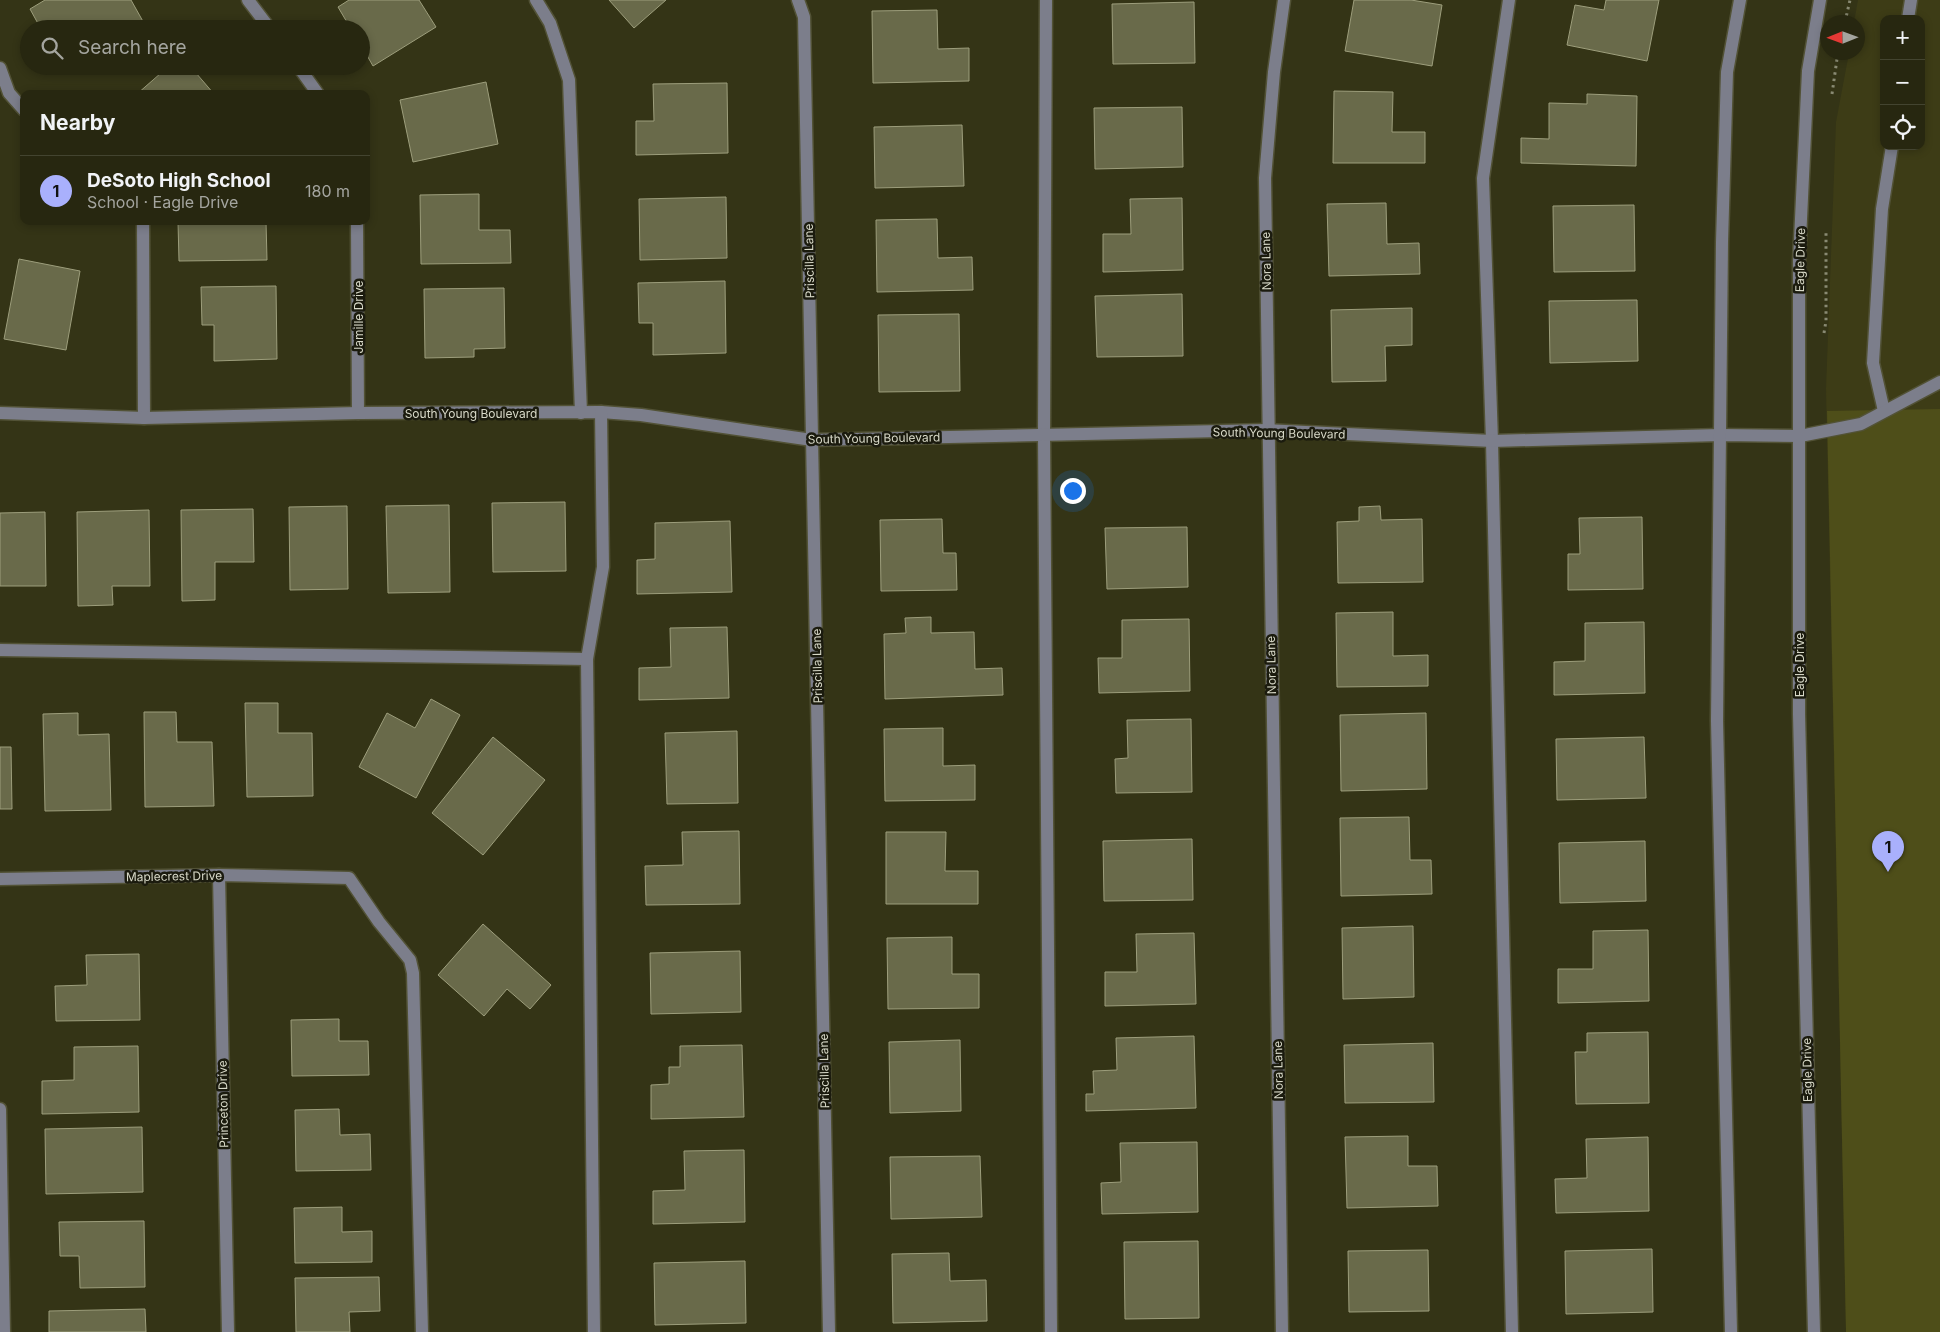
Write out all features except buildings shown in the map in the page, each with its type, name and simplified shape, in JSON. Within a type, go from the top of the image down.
[{"type":"street","points":[[248,0],[263,20]]},
{"type":"street","points":[[536,0],[550,23],[569,80],[581,413]]},
{"type":"street","name":"Priscilla Lane","points":[[798,0],[804,17],[829,1332]]},
{"type":"street","points":[[1046,0],[1044,435],[1051,1332]]},
{"type":"street","name":"Nora Lane","points":[[1282,1332],[1267,430],[1265,178],[1274,72],[1284,0]]},
{"type":"street","points":[[1509,0],[1483,178],[1492,441],[1512,1332]]},
{"type":"street","points":[[1732,1332],[1717,721],[1722,242],[1727,72],[1740,0]]},
{"type":"street","name":"Eagle Drive","points":[[1814,1332],[1799,714],[1799,261],[1808,71],[1820,0]]},
{"type":"street","points":[[1909,15],[1911,0]]},
{"type":"street","points":[[0,68],[9,94],[20,106]]},
{"type":"street","points":[[304,75],[315,90]]},
{"type":"street","points":[[1884,411],[1873,363],[1882,209],[1891,150]]},
{"type":"street","points":[[143,225],[144,418]]},
{"type":"street","name":"Jamille Drive","points":[[357,225],[358,413]]},
{"type":"street","name":"South Young Boulevard","points":[[0,413],[144,418],[358,413],[601,412],[641,415],[812,440],[1267,430],[1492,441],[1720,435],[1800,436],[1861,424],[1940,382]]},
{"type":"street","points":[[594,1332],[587,659],[603,567],[601,412]]},
{"type":"street","points":[[0,650],[587,659]]},
{"type":"street","name":"Maplecrest Drive","points":[[0,879],[218,875],[349,878],[379,922],[410,960],[413,973],[422,1332]]},
{"type":"street","name":"Princeton Drive","points":[[218,875],[228,1332]]},
{"type":"street","points":[[0,1109],[4,1332]]},
{"type":"path","points":[[1847,15],[1850,0]]},
{"type":"shaded area","points":[[1858,0],[1940,0],[1940,1332],[1846,1332],[1826,389],[1836,122],[1848,60],[1865,60],[1865,15],[1855,15]]},
{"type":"shaded area","points":[[1940,409],[1940,1332],[1846,1332],[1827,411]]},
{"type":"place","name":"DeSoto High School","points":[[1888,872]]}]
